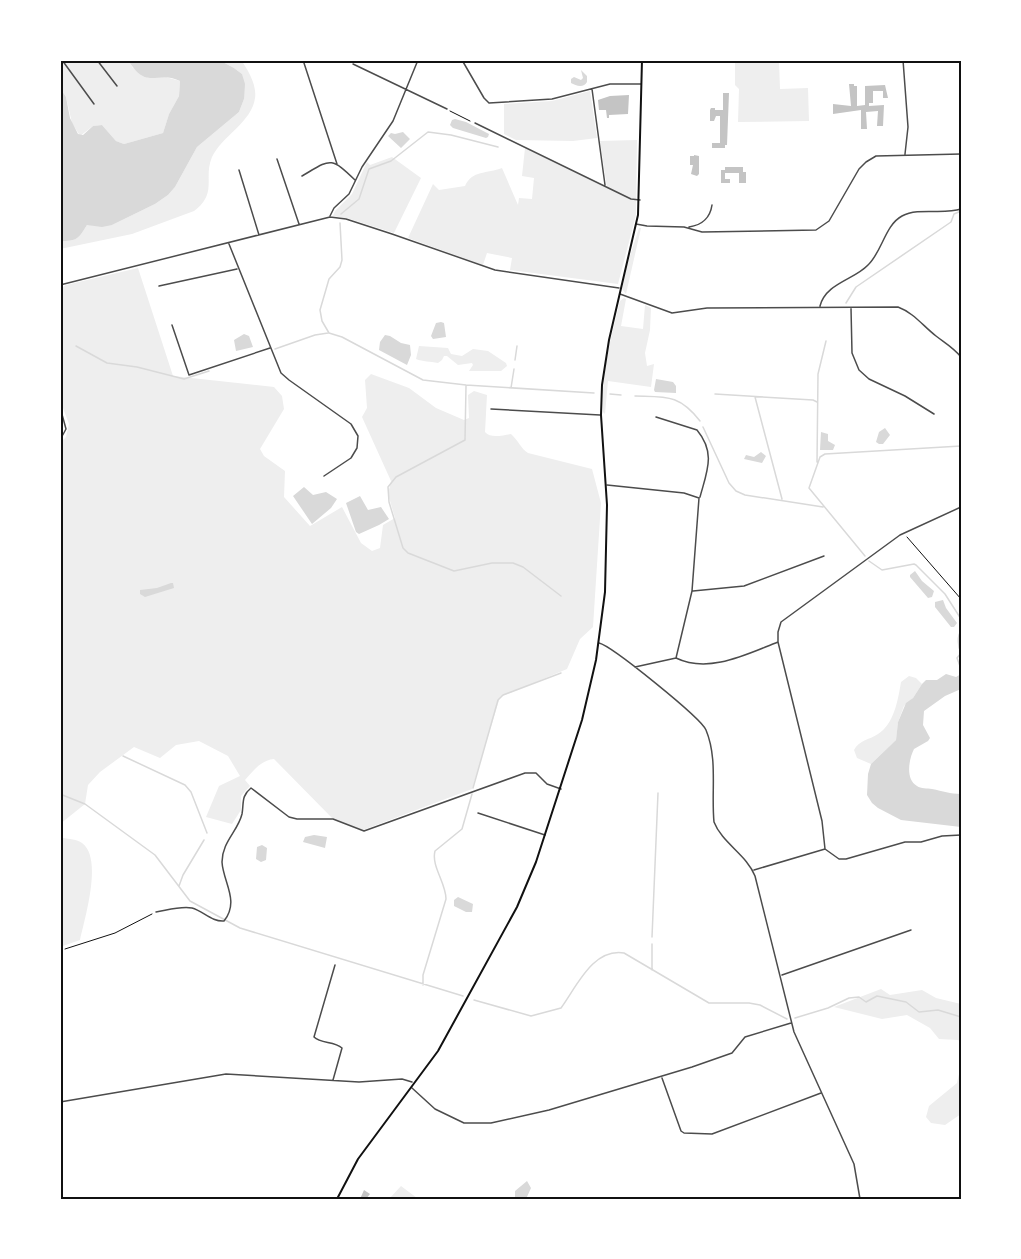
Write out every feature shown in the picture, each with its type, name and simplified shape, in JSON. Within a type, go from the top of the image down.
[{"type":"main road","points":[[337,1199],[358,1159],[415,1084],[441,1045],[509,922],[529,881],[582,720],[599,643],[606,566],[606,485],[601,415],[604,369],[640,200],[642,60]]},
{"type":"street","points":[[62,60],[94,104]]},
{"type":"street","points":[[97,60],[117,86]]},
{"type":"street","points":[[303,60],[337,164],[356,181]]},
{"type":"street","points":[[330,217],[334,208],[349,194],[362,167],[393,121],[418,60]]},
{"type":"street","points":[[462,60],[489,103],[552,99],[610,84],[641,84]]},
{"type":"street","points":[[903,60],[908,127],[905,154]]},
{"type":"street","points":[[353,64],[447,110]]},
{"type":"street","points":[[592,89],[606,186]]},
{"type":"street","points":[[475,123],[631,199],[640,200]]},
{"type":"street","points":[[636,224],[688,228],[702,232],[816,230],[829,221],[859,169],[876,156],[961,154]]},
{"type":"street","points":[[277,159],[299,224]]},
{"type":"street","points":[[302,176],[326,163],[337,164]]},
{"type":"street","points":[[239,170],[259,235]]},
{"type":"street","points":[[688,228],[706,220],[711,214],[712,205]]},
{"type":"street","points":[[820,307],[828,292],[867,267],[876,257],[894,222],[900,217],[909,213],[961,209]]},
{"type":"street","points":[[60,285],[330,217],[346,219],[495,270],[620,288]]},
{"type":"street","points":[[229,244],[281,373],[351,424],[358,436],[357,448],[351,458],[324,476]]},
{"type":"street","points":[[159,286],[238,268]]},
{"type":"street","points":[[619,294],[672,313],[707,308],[891,307],[904,309],[961,357]]},
{"type":"street","points":[[851,307],[852,353],[859,370],[869,379],[905,396],[934,414]]},
{"type":"street","points":[[172,325],[189,375],[271,348]]},
{"type":"street","points":[[60,407],[66,429],[60,440]]},
{"type":"street","points":[[490,409],[601,415]]},
{"type":"street","points":[[656,417],[697,430],[710,453],[699,498],[692,591],[676,658]]},
{"type":"street","points":[[606,485],[684,493],[699,498]]},
{"type":"street","points":[[961,507],[904,532],[786,618],[779,627],[778,642],[822,821],[825,849],[839,859],[846,859],[905,842],[921,842],[942,836],[961,835]]},
{"type":"street","points":[[692,591],[744,586],[824,556]]},
{"type":"street","points":[[635,667],[676,658],[689,663],[721,663],[778,642]]},
{"type":"street","points":[[599,643],[635,667],[689,711],[706,729],[712,762],[714,822],[718,830],[753,871],[797,1040],[854,1164],[860,1199]]},
{"type":"street","points":[[156,912],[194,908],[218,921],[224,921],[228,917],[231,895],[223,870],[222,857],[230,835],[242,814],[244,795],[251,788],[289,817],[333,819],[364,831],[525,773],[536,774],[547,784],[561,789]]},
{"type":"street","points":[[478,813],[545,835]]},
{"type":"street","points":[[753,871],[825,849]]},
{"type":"street","points":[[781,976],[911,930]]},
{"type":"street","points":[[333,1081],[342,1048],[316,1040],[314,1037],[334,965]]},
{"type":"street","points":[[412,1088],[435,1109],[464,1123],[475,1124],[537,1114],[732,1053],[745,1037],[792,1022]]},
{"type":"street","points":[[60,1102],[226,1074],[333,1081],[376,1082],[402,1079],[415,1084]]},
{"type":"street","points":[[661,1077],[681,1131],[684,1133],[712,1134],[822,1093]]},
{"type":"path","points":[[447,110],[475,123]]},
{"type":"path","points":[[904,532],[961,599]]},
{"type":"path","points":[[65,949],[116,933],[156,912]]},
{"type":"shaded area","points":[[60,60],[128,60],[133,68],[180,81],[179,96],[169,114],[163,133],[124,144],[116,141],[102,125],[93,126],[80,136],[72,123],[66,97],[60,88]]},
{"type":"shaded area","points":[[128,60],[219,60],[242,74],[245,84],[244,99],[239,112],[197,147],[175,187],[168,195],[112,225],[102,227],[87,225],[77,238],[60,241],[60,88],[66,97],[70,118],[78,134],[83,135],[93,126],[102,125],[116,141],[124,144],[163,133],[169,114],[179,96],[180,81],[165,77],[147,78],[135,70]]},
{"type":"shaded area","points":[[219,60],[241,60],[253,83],[255,98],[253,107],[243,122],[212,157],[208,192],[201,204],[194,211],[132,234],[60,249],[60,241],[77,238],[87,225],[112,225],[168,195],[175,187],[197,147],[239,112],[244,99],[242,74]]},
{"type":"shaded area","points":[[735,61],[779,61],[780,89],[808,88],[809,121],[738,122],[739,89],[735,85]]},
{"type":"shaded area","points":[[581,70],[587,76],[586,84],[580,86],[571,83],[574,77],[581,80],[583,78]]},
{"type":"shaded area","points":[[590,91],[597,138],[573,141],[516,140],[504,134],[504,104],[552,101]]},
{"type":"shaded area","points":[[455,119],[489,134],[488,137],[453,128],[450,125]]},
{"type":"shaded area","points":[[403,132],[410,139],[401,148],[388,136],[391,133]]},
{"type":"shaded area","points":[[637,140],[636,215],[618,284],[510,270],[512,258],[487,253],[483,265],[408,238],[433,184],[439,190],[465,186],[476,175],[502,168],[518,205],[519,198],[532,199],[534,178],[522,176],[525,148],[607,188],[600,141]]},
{"type":"shaded area","points":[[392,157],[421,178],[394,233],[333,216],[352,194],[367,162],[370,165]]},
{"type":"shaded area","points":[[639,228],[641,228],[626,294],[622,289]]},
{"type":"shaded area","points":[[138,268],[173,376],[274,387],[282,396],[284,409],[260,449],[264,456],[285,471],[284,497],[310,526],[342,507],[361,543],[372,551],[380,548],[383,525],[395,518],[388,494],[391,481],[362,417],[367,408],[365,380],[371,374],[409,388],[436,408],[464,420],[469,418],[468,395],[474,391],[487,395],[485,432],[497,436],[511,434],[528,453],[592,469],[601,503],[593,627],[580,639],[567,669],[500,697],[472,789],[363,830],[333,819],[274,759],[261,764],[245,780],[250,786],[241,796],[241,810],[232,824],[206,817],[219,786],[240,776],[228,756],[199,741],[176,745],[160,758],[134,747],[100,772],[88,785],[85,804],[60,824],[60,443],[66,437],[69,424],[60,400],[60,289],[66,285]]},
{"type":"shaded area","points":[[626,299],[621,326],[643,329],[645,305],[651,308],[650,330],[645,353],[647,366],[654,364],[651,387],[608,381],[605,414],[603,398],[607,356],[620,301]]},
{"type":"shaded area","points":[[436,323],[444,323],[446,337],[433,339],[431,336]]},
{"type":"shaded area","points":[[244,334],[249,336],[253,347],[236,351],[234,340]]},
{"type":"shaded area","points":[[385,335],[410,345],[411,355],[407,365],[379,350],[380,342]]},
{"type":"shaded area","points":[[419,346],[448,348],[451,354],[462,356],[473,349],[488,351],[507,366],[501,371],[469,371],[472,363],[458,365],[447,356],[444,356],[438,363],[421,361],[416,359]]},
{"type":"shaded area","points":[[656,379],[673,382],[676,386],[676,393],[655,392]]},
{"type":"shaded area","points":[[885,428],[890,435],[883,444],[879,444],[876,442],[879,432]]},
{"type":"shaded area","points":[[821,432],[828,434],[828,441],[835,445],[833,450],[820,450]]},
{"type":"shaded area","points":[[761,452],[766,456],[762,463],[744,459],[746,455],[754,457]]},
{"type":"shaded area","points":[[304,487],[313,495],[326,492],[337,499],[331,508],[312,524],[293,496]]},
{"type":"shaded area","points":[[360,496],[368,510],[381,507],[389,519],[359,534],[356,532],[346,503]]},
{"type":"shaded area","points":[[915,571],[922,581],[934,591],[932,597],[928,598],[910,577]]},
{"type":"shaded area","points":[[171,583],[174,588],[145,597],[140,594],[140,590]]},
{"type":"shaded area","points":[[943,600],[957,623],[954,627],[951,627],[935,607],[935,602]]},
{"type":"shaded area","points":[[946,674],[956,677],[961,674],[961,689],[945,696],[924,711],[923,725],[930,738],[914,749],[909,774],[913,783],[919,787],[961,794],[961,827],[901,820],[878,808],[867,795],[871,764],[896,740],[898,722],[906,703],[913,698],[926,680],[937,680]]},
{"type":"shaded area","points":[[909,676],[916,678],[922,684],[913,698],[904,706],[898,722],[896,740],[871,764],[857,758],[854,750],[856,747],[883,730],[892,718],[901,682]]},
{"type":"shaded area","points":[[60,827],[63,838],[82,843],[88,851],[92,874],[80,940],[60,947]]},
{"type":"shaded area","points":[[314,835],[327,837],[325,848],[303,842],[305,837]]},
{"type":"shaded area","points":[[262,845],[267,848],[266,860],[261,862],[256,859],[257,847]]},
{"type":"shaded area","points":[[458,897],[473,904],[472,912],[466,912],[454,906],[454,900]]},
{"type":"shaded area","points":[[881,989],[890,995],[922,990],[936,998],[961,1004],[961,1042],[939,1039],[930,1028],[907,1015],[882,1019],[834,1007]]},
{"type":"shaded area","points":[[961,1065],[961,1114],[945,1125],[931,1123],[926,1117],[929,1106],[957,1083]]},
{"type":"shaded area","points":[[527,1181],[531,1188],[526,1199],[515,1199],[515,1191]]},
{"type":"shaded area","points":[[401,1186],[417,1198],[418,1199],[389,1199]]},
{"type":"building","points":[[849,84],[857,86],[857,106],[865,105],[865,86],[885,85],[888,98],[883,98],[883,91],[873,91],[873,103],[869,103],[869,106],[884,105],[883,126],[877,126],[878,111],[866,112],[867,129],[861,129],[861,110],[833,114],[833,104],[851,106]]},
{"type":"building","points":[[723,93],[729,93],[727,145],[725,148],[712,148],[712,143],[720,143],[720,116],[710,121],[710,110],[715,108],[715,110],[723,110]]},
{"type":"building","points":[[629,95],[628,114],[609,115],[607,118],[606,110],[599,110],[598,100],[610,96]]},
{"type":"building","points":[[690,156],[699,156],[697,176],[691,174],[693,165],[690,165]]},
{"type":"building","points":[[725,167],[743,167],[743,172],[746,172],[746,183],[739,183],[739,173],[725,173],[725,179],[730,179],[730,183],[721,183],[721,170],[725,170]]},
{"type":"building","points":[[364,1190],[370,1194],[366,1199],[360,1199]]},
{"type":"waterway","points":[[341,214],[359,199],[369,169],[391,161],[428,132],[451,135],[498,147]]},
{"type":"waterway","points":[[846,303],[856,287],[951,222],[954,214],[961,211]]},
{"type":"waterway","points":[[340,223],[342,260],[340,267],[329,279],[320,310],[322,321],[329,333],[342,337],[423,380],[594,393]]},
{"type":"waterway","points":[[275,349],[315,335],[328,333]]},
{"type":"waterway","points":[[817,462],[818,374],[826,341]]},
{"type":"waterway","points":[[76,346],[107,363],[137,367],[184,379],[209,371]]},
{"type":"waterway","points":[[515,360],[517,346]]},
{"type":"waterway","points":[[511,388],[514,369]]},
{"type":"waterway","points":[[466,386],[465,440],[396,477],[388,487],[389,502],[403,548],[408,553],[454,571],[492,563],[513,563],[523,567],[561,596]]},
{"type":"waterway","points":[[610,394],[621,395]]},
{"type":"waterway","points":[[715,394],[817,402]]},
{"type":"waterway","points":[[635,396],[664,397],[678,401],[700,421]]},
{"type":"waterway","points":[[755,397],[782,499]]},
{"type":"waterway","points":[[703,427],[729,483],[736,491],[745,495],[823,507]]},
{"type":"waterway","points":[[865,556],[809,488],[820,457],[825,454],[961,446]]},
{"type":"waterway","points":[[869,561],[882,570],[916,565],[945,594],[961,619]]},
{"type":"waterway","points":[[961,631],[958,642],[961,653],[957,658],[961,669]]},
{"type":"waterway","points":[[473,788],[498,700],[503,695],[561,673]]},
{"type":"waterway","points":[[123,756],[185,785],[191,792],[207,833]]},
{"type":"waterway","points":[[652,937],[658,793]]},
{"type":"waterway","points":[[60,794],[85,804],[155,855],[190,901],[240,928],[463,996]]},
{"type":"waterway","points":[[423,985],[423,975],[446,899],[435,863],[435,851],[462,829],[472,794]]},
{"type":"waterway","points":[[179,886],[204,840]]},
{"type":"waterway","points":[[652,944],[652,970]]},
{"type":"waterway","points":[[474,1000],[531,1016],[561,1008],[595,962],[603,956],[624,953],[709,1003],[760,1005],[787,1019]]},
{"type":"waterway","points":[[795,1018],[828,1008],[849,998],[859,997],[866,1002],[877,996],[906,1002],[919,1012],[938,1010],[961,1017]]}]
